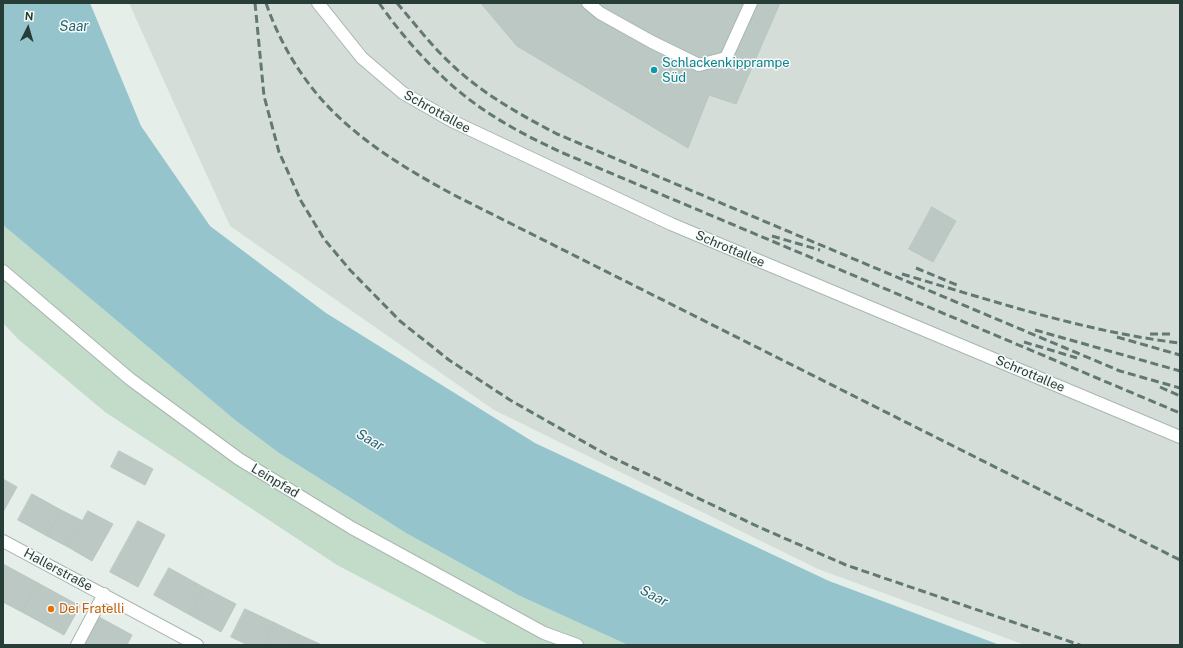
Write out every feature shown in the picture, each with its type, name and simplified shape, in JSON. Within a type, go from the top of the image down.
[{"type":"street","name":"Schrottallee","points":[[318,3],[362,58],[403,93],[452,121],[671,224],[1180,437]]},
{"type":"street","points":[[588,3],[606,17],[698,65],[726,58],[751,3]]},
{"type":"street","name":"Leinpfad","points":[[3,271],[130,379],[238,459],[352,528],[544,633],[576,645]]},
{"type":"street","name":"Hallerstraße","points":[[3,541],[197,645]]},
{"type":"street","points":[[77,645],[104,594]]},
{"type":"shaded area","points":[[129,3],[1180,3],[1180,645],[1025,645],[818,569],[494,410],[230,226]]},
{"type":"green space","points":[[3,225],[235,420],[279,453],[406,533],[520,596],[628,645],[489,645],[337,565],[105,412],[18,339],[3,323]]},
{"type":"water","name":"Saar","points":[[3,3],[90,3],[141,126],[210,226],[326,313],[535,443],[829,581],[1000,645],[628,645],[520,596],[406,533],[279,453],[235,420],[3,225]]},
{"type":"building","name":"Schlackenkipprampe Süd","points":[[481,3],[780,3],[736,104],[709,95],[688,148],[517,46]]},
{"type":"building","points":[[932,207],[956,221],[933,262],[909,249]]},
{"type":"building","points":[[119,451],[153,469],[145,485],[111,467]]},
{"type":"building","points":[[3,479],[17,487],[3,512]]},
{"type":"building","points":[[32,494],[61,510],[47,536],[18,520]]},
{"type":"building","points":[[61,510],[83,521],[68,547],[47,536]]},
{"type":"building","points":[[88,511],[113,524],[92,561],[68,547]]},
{"type":"building","points":[[138,521],[165,535],[138,587],[110,572]]},
{"type":"building","points":[[3,564],[38,583],[22,612],[3,602]]},
{"type":"building","points":[[169,568],[205,588],[190,615],[154,595]]},
{"type":"building","name":"Dei Fratelli","points":[[38,583],[80,606],[64,635],[22,612]]},
{"type":"building","points":[[205,588],[236,604],[221,632],[190,615]]},
{"type":"building","points":[[245,609],[275,623],[264,645],[248,645],[231,637]]},
{"type":"building","points":[[99,617],[132,635],[127,645],[84,645]]},
{"type":"building","points":[[275,623],[300,635],[295,645],[264,645]]},
{"type":"building","points":[[300,635],[322,645],[295,645]]},
{"type":"railway","points":[[255,3],[264,96],[279,152],[301,201],[324,239],[350,270],[400,321],[449,360],[510,400],[607,455],[761,528],[846,565],[1080,645]]},
{"type":"railway","points":[[266,3],[279,36],[297,67],[318,96],[356,132],[382,152],[410,170],[454,195],[1180,560]]},
{"type":"railway","points":[[379,3],[410,42],[445,79],[458,91],[516,130],[563,153],[1180,413]]},
{"type":"railway","points":[[397,3],[436,49],[474,84],[529,119],[557,134],[1120,371],[1180,388]]},
{"type":"railway","points":[[772,236],[820,250]]},
{"type":"railway","points":[[916,268],[957,285]]},
{"type":"railway","points":[[902,274],[1005,305],[1075,323],[1145,338],[1180,343]]},
{"type":"railway","points":[[1035,330],[1180,371]]},
{"type":"railway","points":[[1150,334],[1171,334]]},
{"type":"railway","points":[[1117,337],[1180,355]]},
{"type":"railway","points":[[1024,342],[1077,358]]},
{"type":"railway","points":[[1160,387],[1180,396]]},
{"type":"place","name":"Schlackenkipprampe Süd","points":[[654,70]]},
{"type":"place","name":"Dei Fratelli","points":[[51,609]]}]
